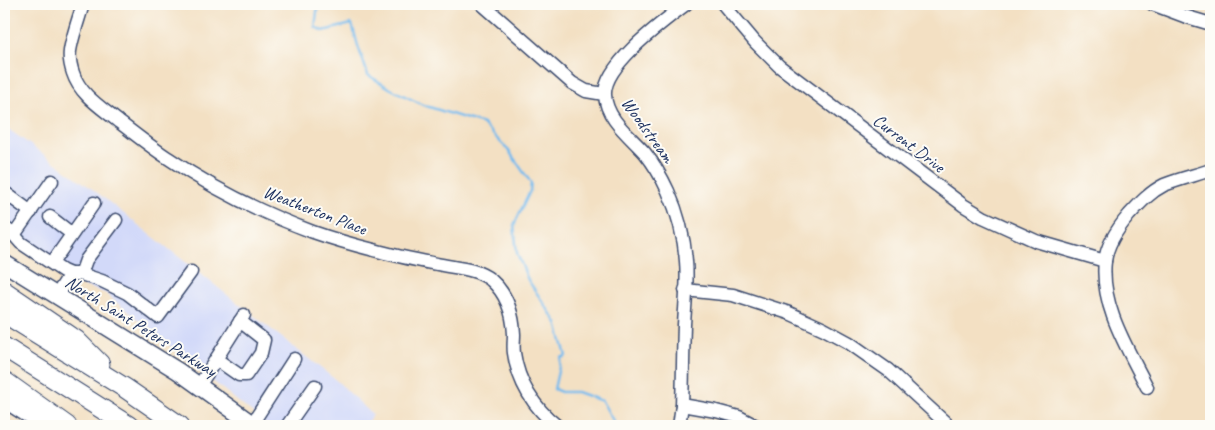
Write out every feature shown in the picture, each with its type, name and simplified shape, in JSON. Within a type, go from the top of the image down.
[{"type":"highway","points":[[4,291],[76,340],[124,388]]},
{"type":"highway","points":[[4,313],[124,388],[180,426]]},
{"type":"highway","points":[[4,347],[129,426]]},
{"type":"highway","points":[[4,380],[66,426]]},
{"type":"main road","name":"North Saint Peters Parkway","points":[[4,263],[178,371],[254,425]]},
{"type":"main road","points":[[4,399],[46,426]]},
{"type":"street","name":"Weatherton Place","points":[[83,4],[70,52],[74,76],[81,89],[167,158],[234,197],[313,232],[404,258],[468,269],[490,279],[503,292],[511,311],[514,353],[523,385],[528,395],[557,426]]},
{"type":"street","points":[[482,4],[572,83],[586,91],[604,94]]},
{"type":"street","name":"Woodstream","points":[[679,426],[682,405],[686,262],[683,238],[677,214],[659,173],[645,153],[628,137],[613,117],[604,94],[608,79],[615,67],[650,33],[686,4]]},
{"type":"street","name":"Current Drive","points":[[722,4],[779,66],[963,206],[1036,241],[1105,261]]},
{"type":"street","points":[[1152,4],[1211,24]]},
{"type":"street","points":[[1147,387],[1114,320],[1105,285],[1105,261],[1110,241],[1120,225],[1147,196],[1164,185],[1211,170]]},
{"type":"street","points":[[52,181],[31,212],[9,231],[21,243],[64,271],[102,281],[127,293],[158,317],[191,272]]},
{"type":"street","points":[[4,192],[31,212]]},
{"type":"street","points":[[52,263],[94,203]]},
{"type":"street","points":[[50,217],[72,234]]},
{"type":"street","points":[[56,296],[76,274],[116,220]]},
{"type":"street","points":[[685,290],[733,295],[789,313],[824,329],[848,342],[888,370],[949,426]]},
{"type":"street","points":[[199,386],[216,359],[242,318],[264,340],[261,353],[246,374],[240,374],[216,359]]},
{"type":"street","points":[[254,425],[294,359]]},
{"type":"street","points":[[287,426],[315,386]]},
{"type":"street","points":[[682,405],[716,410],[739,417],[756,426]]},
{"type":"shaded area","points":[[4,126],[95,191],[337,381],[373,415],[364,426],[268,426],[105,293],[75,283],[4,234]]},
{"type":"waterway","points":[[318,4],[315,27],[323,31],[352,24],[368,75],[423,105],[483,124],[509,151],[531,183],[530,191],[514,225],[517,253],[528,280],[557,323],[566,356],[561,358],[554,389],[561,392],[577,392],[602,401],[616,426]]}]
